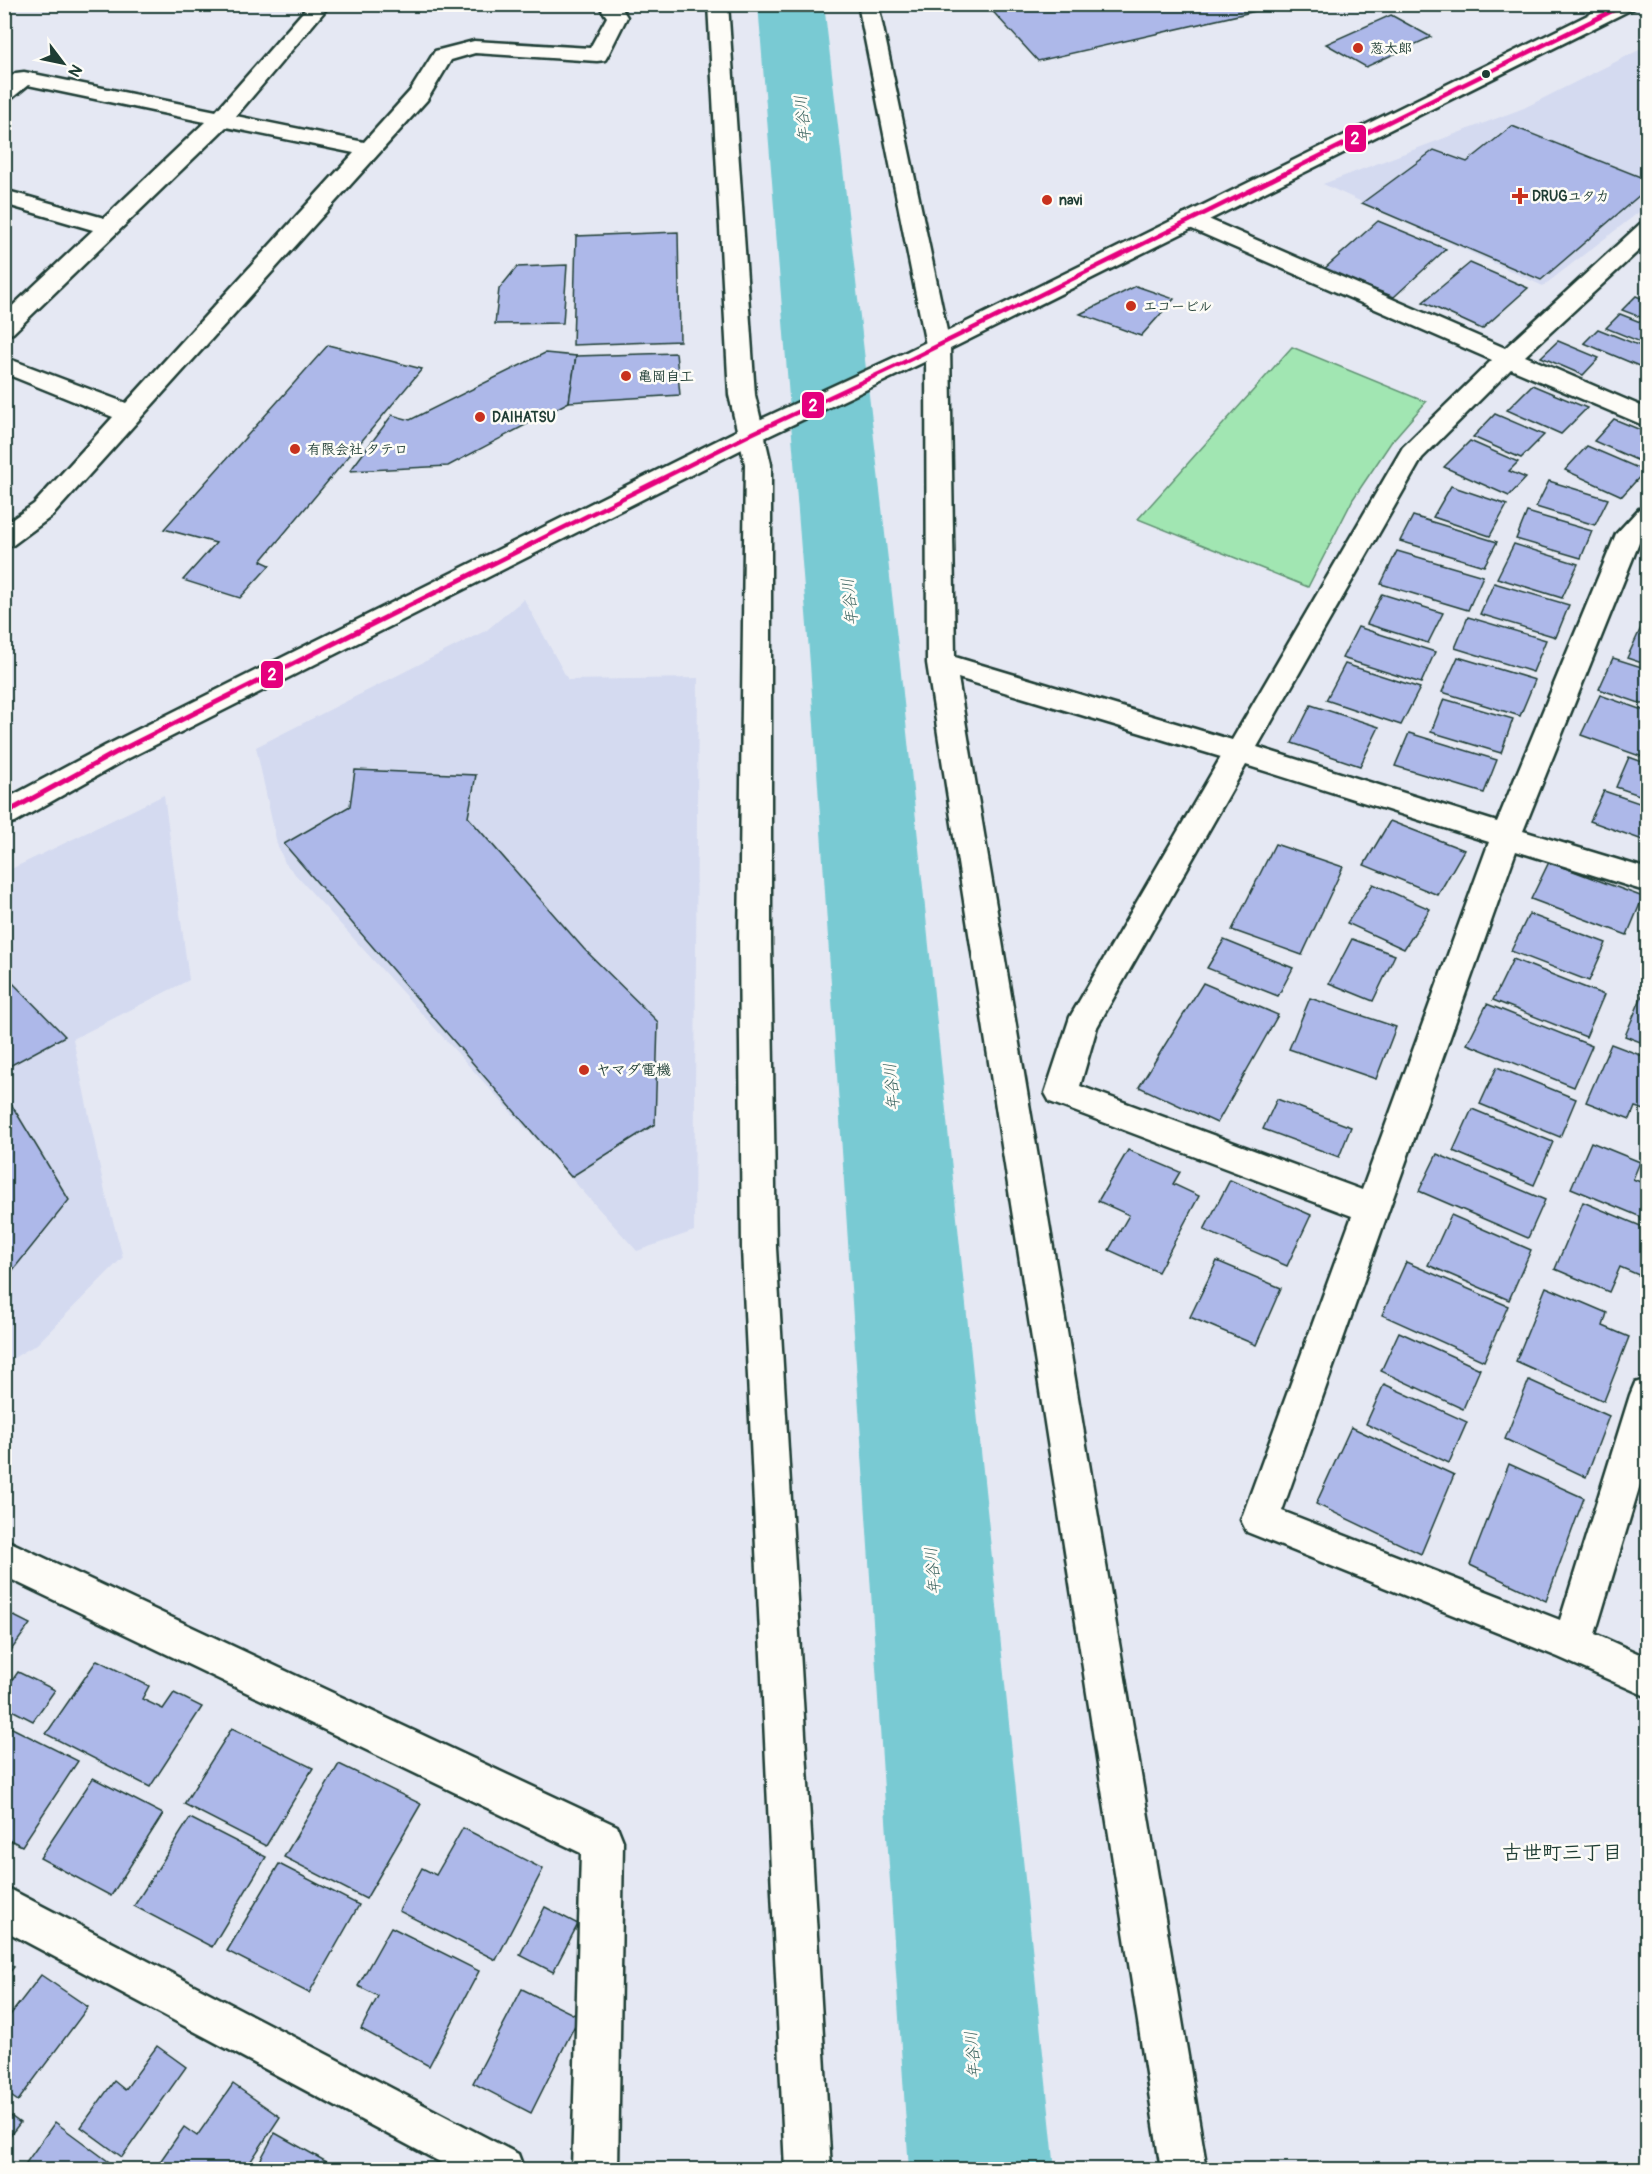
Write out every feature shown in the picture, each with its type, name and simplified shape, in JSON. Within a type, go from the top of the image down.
[{"type":"main road","points":[[4,539],[43,510],[419,94],[443,56],[474,47],[597,55],[617,16],[608,4]]},
{"type":"main road","points":[[718,4],[742,395],[760,430],[755,943],[759,1248],[808,2169]]},
{"type":"main road","points":[[868,4],[925,351],[941,663],[1184,2169]]},
{"type":"main road","points":[[4,814],[115,753],[760,430],[925,351],[1627,4]]},
{"type":"main road","points":[[4,328],[222,118],[316,9]]},
{"type":"main road","points":[[4,93],[24,78],[369,150]]},
{"type":"main road","points":[[4,197],[109,227]]},
{"type":"main road","points":[[1191,220],[1647,419]]},
{"type":"main road","points":[[1371,1208],[1062,1093],[1081,1026],[1412,453],[1508,358],[1647,229]]},
{"type":"main road","points":[[4,364],[130,414]]},
{"type":"main road","points":[[1647,515],[1629,534],[1506,836],[1260,1520],[1572,1644],[1647,1678]]},
{"type":"main road","points":[[941,663],[1238,752],[1647,881]]},
{"type":"main road","points":[[1572,1644],[1647,1395]]},
{"type":"main road","points":[[4,1557],[602,1841],[595,2169]]},
{"type":"main road","points":[[4,1907],[502,2169]]},
{"type":"shaded area","points":[[1647,46],[1647,206],[1543,286],[1323,184],[1524,108]]},
{"type":"shaded area","name":"ヤマダ電機","points":[[524,599],[568,680],[698,678],[694,1231],[637,1251],[285,863],[277,844],[256,747],[487,630]]},
{"type":"shaded area","points":[[164,795],[189,980],[73,1039],[105,1192],[123,1257],[37,1344],[5,1363],[5,872]]},
{"type":"green space","points":[[1292,347],[1426,402],[1392,441],[1353,499],[1308,587],[1138,519]]},
{"type":"building","points":[[986,4],[1286,4],[1038,61]]},
{"type":"building","points":[[1391,15],[1431,37],[1366,67],[1326,44]]},
{"type":"building","points":[[1512,126],[1648,180],[1648,188],[1541,280],[1362,203],[1434,150],[1467,162]]},
{"type":"building","points":[[1378,221],[1446,249],[1394,297],[1324,269]]},
{"type":"building","points":[[678,232],[680,341],[573,345],[576,236]]},
{"type":"building","points":[[1470,263],[1528,288],[1482,329],[1423,302]]},
{"type":"building","points":[[567,265],[563,323],[495,324],[499,289],[517,267]]},
{"type":"building","name":"エコービル","points":[[1136,286],[1174,299],[1141,336],[1080,314]]},
{"type":"building","points":[[1636,296],[1648,301],[1648,320],[1622,310]]},
{"type":"building","points":[[1620,314],[1648,325],[1648,345],[1606,328]]},
{"type":"building","points":[[1598,329],[1648,349],[1648,357],[1639,366],[1584,343]]},
{"type":"building","points":[[1558,341],[1599,358],[1583,375],[1541,357]]},
{"type":"building","name":"有限会社 タテロ","points":[[328,345],[422,369],[261,561],[270,565],[240,598],[183,580],[216,543],[164,529]]},
{"type":"building","points":[[545,353],[576,356],[569,402],[448,466],[350,471],[392,415],[410,420]]},
{"type":"building","name":"亀岡自工","points":[[676,353],[680,395],[569,402],[576,356]]},
{"type":"building","points":[[1532,385],[1587,408],[1561,434],[1507,410]]},
{"type":"building","points":[[1495,414],[1544,435],[1521,458],[1473,437]]},
{"type":"building","points":[[1614,419],[1648,433],[1648,465],[1594,441]]},
{"type":"building","points":[[1470,441],[1518,462],[1509,471],[1526,478],[1509,496],[1444,467]]},
{"type":"building","points":[[1587,446],[1645,471],[1622,496],[1565,470]]},
{"type":"building","points":[[1549,481],[1608,499],[1595,525],[1536,507]]},
{"type":"building","points":[[1451,486],[1507,505],[1490,536],[1433,517]]},
{"type":"building","points":[[1527,512],[1592,531],[1581,558],[1516,539]]},
{"type":"building","points":[[1413,516],[1497,542],[1484,566],[1400,541]]},
{"type":"building","points":[[1514,544],[1578,564],[1562,598],[1497,578]]},
{"type":"building","points":[[1397,551],[1483,576],[1468,610],[1381,584]]},
{"type":"building","points":[[1494,583],[1569,605],[1556,637],[1480,614]]},
{"type":"building","points":[[1382,594],[1443,613],[1428,643],[1367,624]]},
{"type":"building","points":[[1468,617],[1546,640],[1533,672],[1455,648]]},
{"type":"building","points":[[1648,617],[1648,665],[1627,658]]},
{"type":"building","points":[[1358,627],[1435,652],[1421,683],[1342,658]]},
{"type":"building","points":[[1458,657],[1535,680],[1520,716],[1442,692]]},
{"type":"building","points":[[1613,658],[1648,669],[1648,706],[1599,689]]},
{"type":"building","points":[[1345,664],[1420,688],[1401,725],[1326,700]]},
{"type":"building","points":[[1600,695],[1648,712],[1648,759],[1581,735]]},
{"type":"building","points":[[1444,699],[1513,719],[1501,753],[1431,732]]},
{"type":"building","points":[[1311,705],[1379,727],[1360,766],[1292,743]]},
{"type":"building","points":[[1409,733],[1497,760],[1484,793],[1395,766]]},
{"type":"building","points":[[1629,757],[1648,764],[1648,798],[1616,787]]},
{"type":"building","points":[[355,770],[476,775],[468,817],[584,949],[658,1022],[655,1124],[571,1177],[284,844],[350,806]]},
{"type":"building","points":[[1604,791],[1648,806],[1648,842],[1590,821]]},
{"type":"building","points":[[1390,821],[1464,850],[1438,895],[1364,865]]},
{"type":"building","points":[[1275,844],[1343,867],[1302,955],[1232,930]]},
{"type":"building","points":[[1549,862],[1643,897],[1627,935],[1531,899]]},
{"type":"building","points":[[1373,884],[1430,909],[1404,949],[1347,923]]},
{"type":"building","points":[[1529,914],[1606,943],[1589,981],[1511,951]]},
{"type":"building","points":[[1352,939],[1395,955],[1373,1001],[1329,983]]},
{"type":"building","points":[[1224,940],[1293,968],[1278,996],[1207,968]]},
{"type":"building","points":[[1513,959],[1604,995],[1586,1037],[1493,1000]]},
{"type":"building","points":[[4,974],[65,1036],[4,1069]]},
{"type":"building","points":[[1203,983],[1278,1015],[1217,1123],[1139,1087]]},
{"type":"building","points":[[1648,984],[1648,1045],[1625,1036]]},
{"type":"building","points":[[1310,998],[1396,1027],[1376,1079],[1289,1049]]},
{"type":"building","points":[[1487,1004],[1592,1046],[1574,1087],[1467,1044]]},
{"type":"building","points":[[1611,1044],[1648,1058],[1648,1111],[1635,1107],[1630,1119],[1586,1102]]},
{"type":"building","points":[[1497,1067],[1576,1099],[1560,1137],[1480,1104]]},
{"type":"building","points":[[4,1095],[69,1200],[4,1281]]},
{"type":"building","points":[[1277,1099],[1351,1127],[1339,1157],[1263,1129]]},
{"type":"building","points":[[1472,1109],[1553,1142],[1534,1185],[1453,1151]]},
{"type":"building","points":[[1591,1142],[1640,1162],[1633,1179],[1648,1185],[1648,1201],[1641,1217],[1571,1188]]},
{"type":"building","points":[[1128,1150],[1180,1172],[1173,1184],[1199,1196],[1158,1272],[1109,1250],[1129,1215],[1098,1201]]},
{"type":"building","points":[[1437,1154],[1545,1200],[1528,1238],[1419,1191]]},
{"type":"building","points":[[1230,1180],[1311,1215],[1287,1266],[1204,1230]]},
{"type":"building","points":[[1583,1202],[1648,1229],[1648,1279],[1620,1267],[1609,1292],[1555,1269]]},
{"type":"building","points":[[1451,1215],[1531,1250],[1509,1300],[1428,1265]]},
{"type":"building","points":[[1217,1261],[1281,1288],[1256,1345],[1190,1317]]},
{"type":"building","points":[[1406,1262],[1508,1306],[1484,1361],[1382,1315]]},
{"type":"building","points":[[1546,1287],[1607,1313],[1603,1326],[1629,1337],[1604,1401],[1516,1361]]},
{"type":"building","points":[[1399,1332],[1480,1369],[1463,1409],[1381,1371]]},
{"type":"building","points":[[1529,1380],[1609,1416],[1586,1477],[1505,1439]]},
{"type":"building","points":[[1384,1384],[1467,1422],[1449,1463],[1366,1424]]},
{"type":"building","points":[[1351,1427],[1454,1475],[1421,1554],[1316,1504]]},
{"type":"building","points":[[1509,1464],[1584,1498],[1546,1601],[1470,1565]]},
{"type":"building","points":[[4,1611],[30,1624],[4,1660]]},
{"type":"building","points":[[97,1660],[149,1686],[142,1699],[163,1709],[174,1693],[202,1707],[150,1787],[46,1734]]},
{"type":"building","points":[[18,1672],[55,1690],[33,1721],[4,1706],[4,1692]]},
{"type":"building","points":[[4,1724],[78,1761],[22,1846],[4,1837]]},
{"type":"building","points":[[232,1728],[313,1768],[266,1846],[184,1804]]},
{"type":"building","points":[[339,1764],[421,1804],[366,1899],[284,1857]]},
{"type":"building","points":[[93,1778],[163,1814],[111,1896],[40,1858]]},
{"type":"building","points":[[190,1818],[266,1857],[212,1947],[134,1906]]},
{"type":"building","points":[[463,1828],[543,1869],[496,1960],[399,1911],[422,1868],[436,1875]]},
{"type":"building","points":[[279,1864],[359,1905],[309,1993],[227,1951]]},
{"type":"building","points":[[545,1907],[578,1924],[553,1972],[520,1955]]},
{"type":"building","points":[[391,1927],[479,1971],[429,2066],[361,2029],[378,1996],[358,1986]]},
{"type":"building","points":[[4,1961],[14,1967],[4,1979]]},
{"type":"building","points":[[41,1975],[88,2007],[18,2101],[4,2091],[4,2023]]},
{"type":"building","points":[[522,1989],[579,2017],[531,2113],[473,2083]]},
{"type":"building","points":[[157,2046],[186,2067],[122,2157],[81,2127],[114,2081],[125,2090]]},
{"type":"building","points":[[233,2084],[280,2117],[245,2170],[161,2170],[157,2166],[184,2127],[197,2136]]},
{"type":"building","points":[[4,2111],[20,2123],[4,2143]]},
{"type":"building","points":[[55,2122],[120,2170],[21,2170]]},
{"type":"building","points":[[275,2133],[341,2170],[255,2170]]},
{"type":"waterway","name":"年谷川","points":[[791,4],[855,664],[982,2170]]},
{"type":"transit line","name":"2","points":[[4,814],[115,753],[751,434],[913,358],[1626,4]]},
{"type":"place","name":"荵太郎","points":[[1358,48]]},
{"type":"place","name":"DRUGユタカ","points":[[1520,196]]},
{"type":"place","name":"navi","points":[[1047,200]]},
{"type":"place","name":"エコービル","points":[[1131,306]]},
{"type":"place","name":"亀岡自工","points":[[626,376]]},
{"type":"place","name":"DAIHATSU","points":[[480,417]]},
{"type":"place","name":"有限会社 タテロ","points":[[295,449]]},
{"type":"place","name":"ヤマダ電機","points":[[584,1070]]},
{"type":"district","name":"古世町三丁目","points":[[1562,1852]]}]
